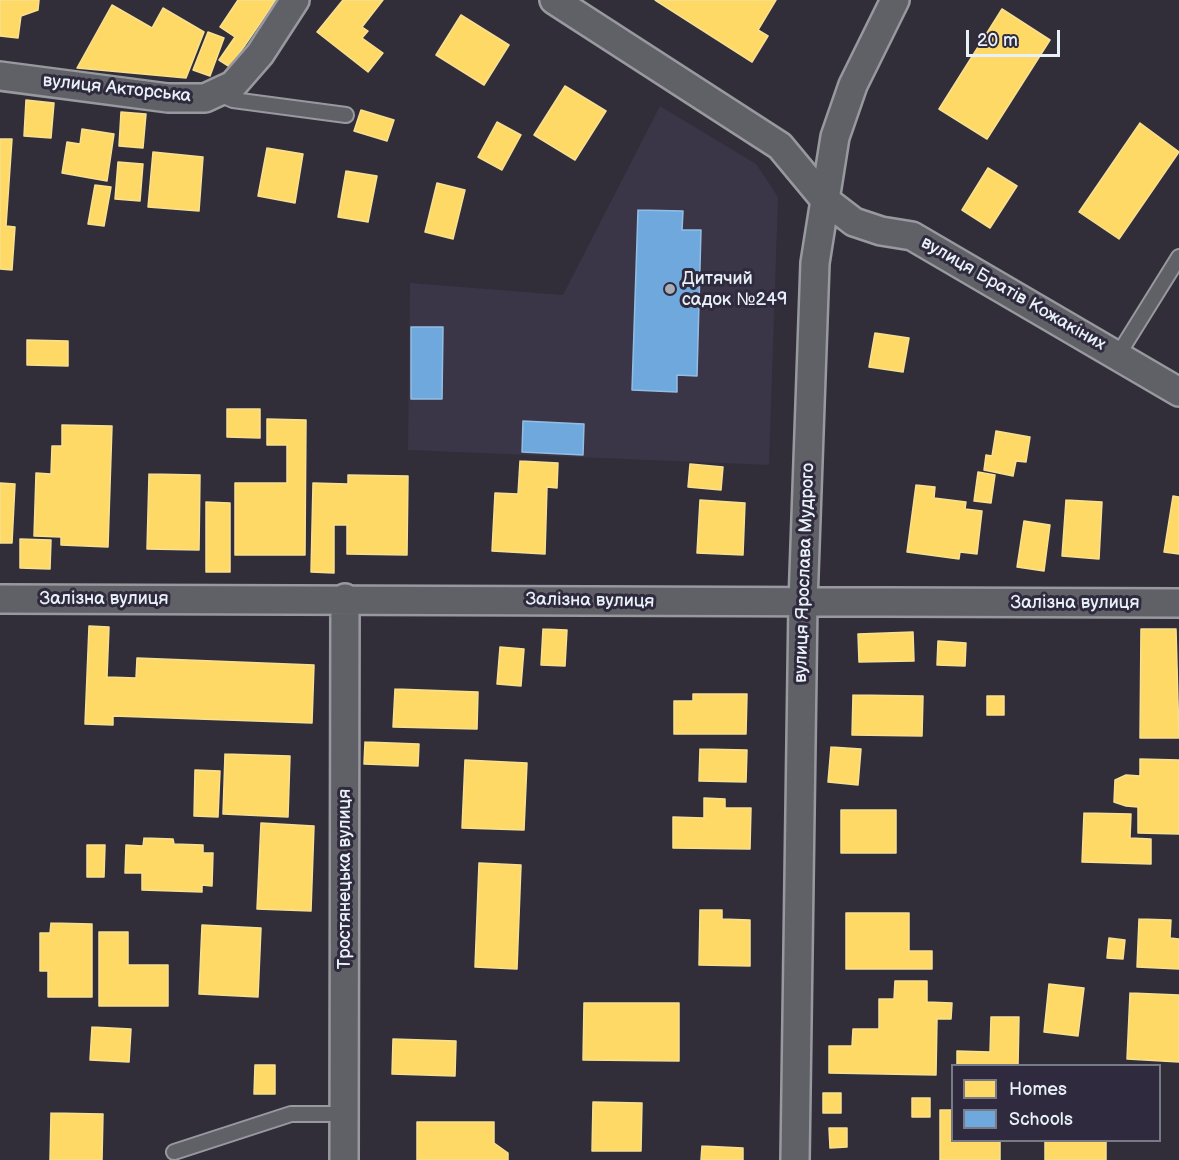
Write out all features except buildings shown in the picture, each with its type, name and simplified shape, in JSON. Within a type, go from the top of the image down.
[{"type":"street","name":"вулиця Акторська","points":[[0,76],[168,98],[205,98],[233,85],[260,54],[295,0]]},
{"type":"street","name":"вулиця Братів Кожакіних","points":[[554,0],[780,146],[824,200],[854,222],[881,231],[912,236],[1179,392]]},
{"type":"street","name":"вулиця Ярослава Мудрого","points":[[795,1160],[802,603],[815,263],[835,137],[853,85],[896,0]]},
{"type":"street","name":"Залізна вулиця","points":[[0,600],[345,598],[802,603],[1179,603]]},
{"type":"street","name":"Тростянецька вулиця","points":[[344,1160],[345,598]]},
{"type":"lane","points":[[217,93],[233,100],[346,115]]},
{"type":"lane","points":[[1118,355],[1179,257]]},
{"type":"lane","points":[[174,1152],[291,1114],[344,1114]]},
{"type":"shaded area","name":"Дитячий садок №249","points":[[660,106],[756,164],[778,197],[769,465],[408,450],[410,283],[563,295]]},
{"type":"place","name":"Дитячий садок №249","points":[[670,289]]}]
